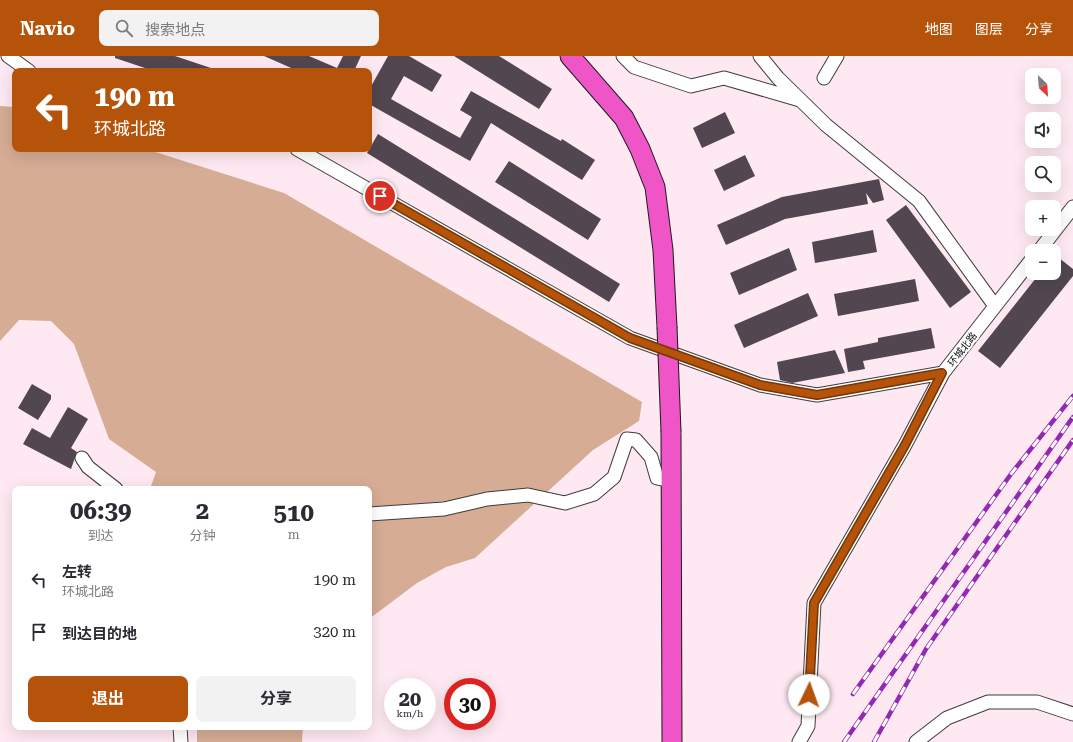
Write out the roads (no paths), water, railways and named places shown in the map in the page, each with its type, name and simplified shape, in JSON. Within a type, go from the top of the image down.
[{"type":"highway","points":[[570,56],[624,118],[640,149],[655,187],[663,250],[671,432],[672,742]]},
{"type":"street","points":[[8,56],[25,68]]},
{"type":"street","points":[[623,56],[634,67],[691,86],[724,78],[801,101]]},
{"type":"street","points":[[760,56],[778,78],[826,125],[919,201],[995,306]]},
{"type":"street","points":[[824,78],[837,56]]},
{"type":"street","name":"环城北路","points":[[302,152],[630,338],[760,385],[817,395],[942,373],[1025,268]]},
{"type":"street","points":[[1044,244],[1073,207]]},
{"type":"street","points":[[799,742],[808,726],[814,603],[905,445],[942,373]]},
{"type":"street","points":[[372,514],[444,509],[487,499],[528,495],[565,503],[572,501],[594,494],[614,477],[627,439],[636,440],[651,457],[657,478],[671,481]]},
{"type":"street","points":[[82,458],[88,467],[112,486]]},
{"type":"street","points":[[916,742],[947,718],[988,702],[1037,702],[1073,714]]},
{"type":"street","points":[[180,730],[181,742]]},
{"type":"railway","points":[[853,694],[1011,474],[1073,396]]},
{"type":"railway","points":[[844,742],[1073,417]]},
{"type":"railway","points":[[874,742],[926,649],[1073,440]]}]
